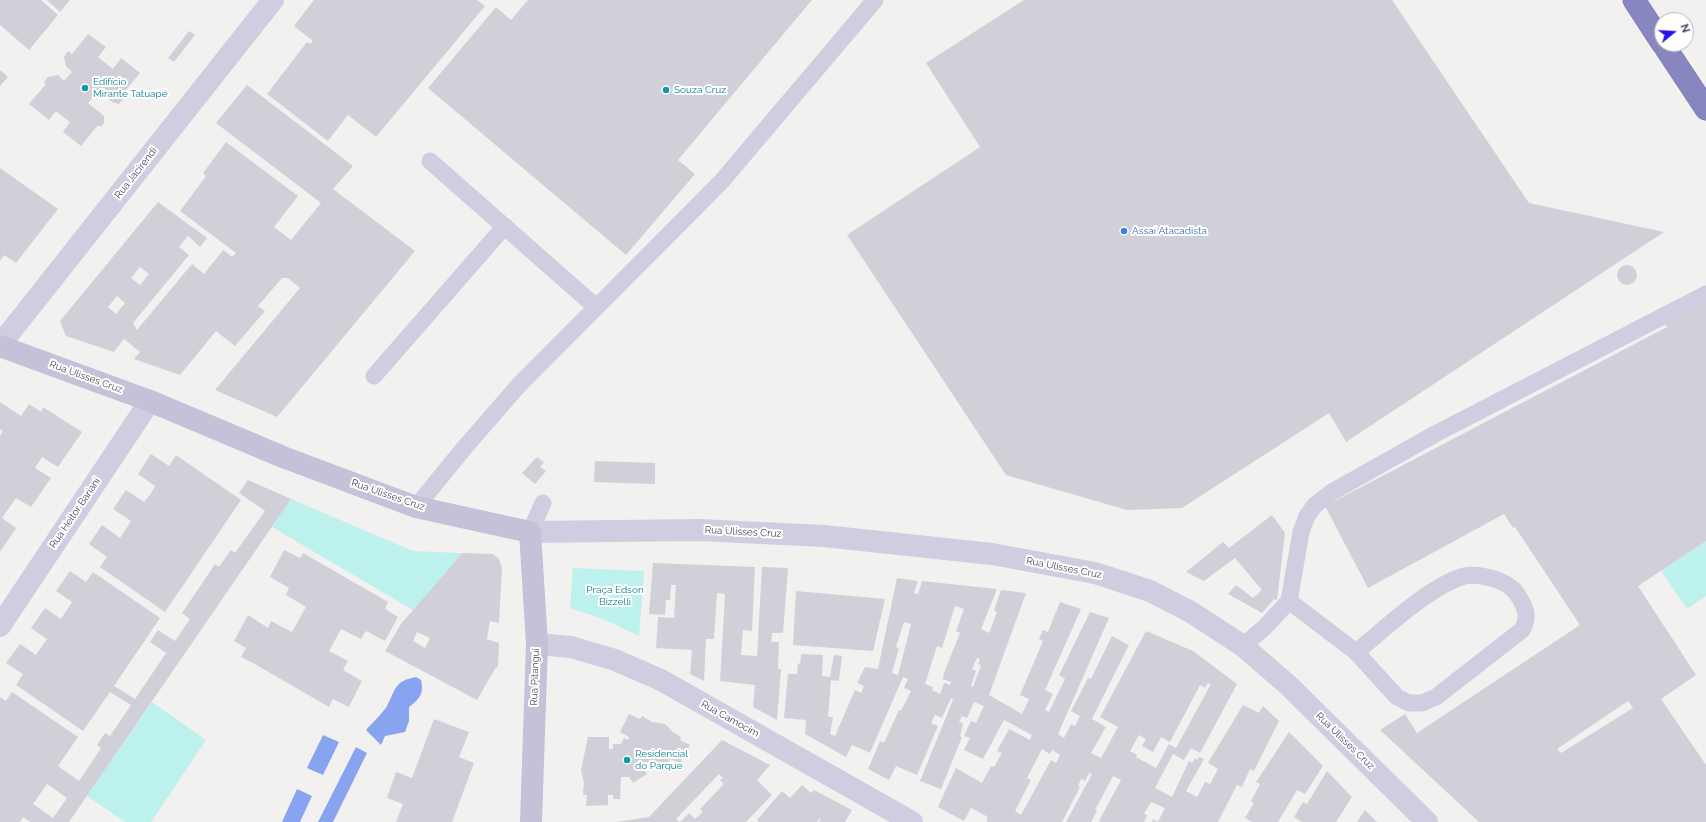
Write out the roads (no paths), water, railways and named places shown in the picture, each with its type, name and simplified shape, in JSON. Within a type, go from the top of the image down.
[{"type":"highway","points":[[1634,0],[1654,31]]},
{"type":"highway","points":[[1668,52],[1706,109]]},
{"type":"street","name":"Rua Jacirendi","points":[[0,345],[273,0]]},
{"type":"street","name":"Rua Ulisses Cruz","points":[[0,345],[150,401],[283,457],[416,507],[530,532],[699,530],[824,536],[992,554],[1095,573],[1150,591],[1191,612],[1243,646],[1288,685],[1427,822]]},
{"type":"street","name":"Rua Heitor Bariani","points":[[0,626],[150,401]]},
{"type":"street","name":"Rua Pitangui","points":[[530,532],[537,644],[530,822]]},
{"type":"street","name":"Rua Camocim","points":[[537,644],[571,647],[615,660],[661,680],[912,822]]},
{"type":"lane","points":[[416,507],[465,447],[519,385],[721,182],[875,0]]},
{"type":"lane","points":[[430,160],[596,307]]},
{"type":"lane","points":[[374,376],[505,226]]},
{"type":"lane","points":[[1243,646],[1289,601],[1301,532],[1307,516],[1315,505],[1332,492],[1437,433],[1706,294]]},
{"type":"lane","points":[[530,532],[543,503]]},
{"type":"lane","points":[[1289,601],[1356,652],[1397,697],[1409,703],[1422,703],[1436,696],[1522,630],[1527,623],[1526,613],[1516,592],[1499,580],[1480,575],[1465,576],[1442,584],[1356,652]]},
{"type":"water","points":[[416,677],[421,680],[422,689],[416,701],[409,707],[409,721],[405,732],[385,736],[381,745],[366,730],[385,709],[397,686],[404,681]]},
{"type":"water","points":[[323,735],[339,742],[323,775],[307,768]]},
{"type":"water","points":[[356,747],[367,753],[333,822],[318,822]]},
{"type":"water","points":[[297,789],[312,796],[300,822],[282,822]]},
{"type":"place","name":"Edifício Mirante Tatuapé","points":[[85,88]]},
{"type":"place","name":"Souza Cruz","points":[[666,90]]},
{"type":"place","name":"Assaí Atacadista","points":[[1124,231]]},
{"type":"place","name":"Residencial do Parque","points":[[627,760]]},
{"type":"park label","name":"Praça Edson Bizzelli","points":[[615,596]]}]
